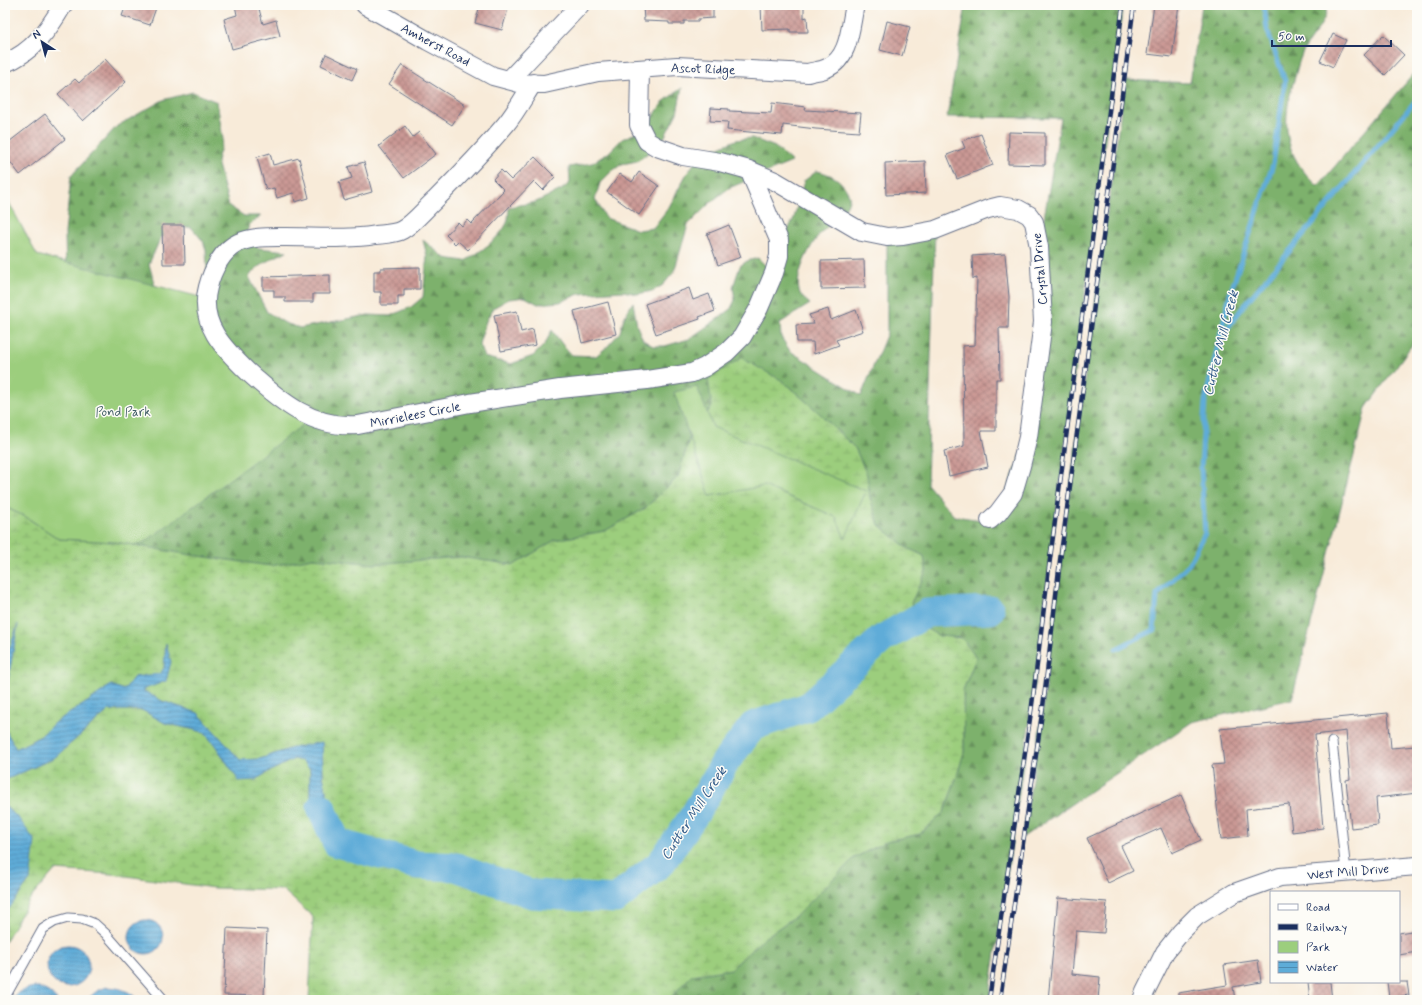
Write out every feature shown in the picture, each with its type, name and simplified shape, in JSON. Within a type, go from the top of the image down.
[{"type":"street","points":[[5,63],[14,60],[33,46],[52,23],[62,5]]},
{"type":"street","name":"Amherst Road","points":[[365,5],[494,76],[509,80]]},
{"type":"street","points":[[509,80],[580,5]]},
{"type":"street","name":"Ascot Ridge","points":[[509,80],[519,83],[544,84],[598,72],[677,66],[808,73],[827,68],[837,61],[845,51],[855,5]]},
{"type":"street","points":[[640,70],[640,125],[647,141],[657,147],[683,156],[720,162],[748,170]]},
{"type":"street","name":"Mirrielees Circle","points":[[533,83],[507,123],[448,187],[410,224],[400,231],[366,237],[258,238],[237,243],[224,253],[211,275],[204,298],[206,313],[213,333],[240,364],[278,397],[303,415],[330,424],[346,426],[358,425],[470,403],[560,389],[647,380],[692,373],[706,367],[727,352],[742,337],[759,308],[774,273],[779,256],[779,240],[748,170]]},
{"type":"street","name":"Crystal Drive","points":[[748,170],[775,181],[862,232],[887,237],[903,236],[934,230],[988,209],[1000,206],[1018,209],[1029,215],[1034,222],[1039,247],[1043,322],[1028,437],[1014,493],[998,513],[990,520]]},
{"type":"street","name":"West Mill Drive","points":[[1142,1000],[1165,952],[1181,932],[1197,916],[1234,893],[1280,877],[1417,866]]},
{"type":"lane","points":[[1332,742],[1346,872]]},
{"type":"lane","points":[[5,997],[43,929],[54,922],[68,918],[82,919],[95,924],[106,934],[164,1000]]},
{"type":"green space","points":[[966,5],[1123,5],[1032,705],[989,1000],[667,1000],[692,975],[731,969],[764,938],[797,915],[854,858],[887,841],[920,834],[944,812],[964,752],[963,690],[976,658],[962,638],[939,636],[916,623],[911,603],[926,571],[924,556],[907,548],[879,525],[870,498],[867,475],[855,448],[817,411],[781,380],[712,407],[691,433],[678,477],[644,509],[605,531],[555,540],[514,565],[460,557],[375,564],[313,558],[271,566],[191,555],[134,545],[122,533],[5,256],[66,275],[65,233],[71,176],[117,126],[163,100],[193,92],[217,102],[223,139],[217,161],[229,206],[244,216],[261,216],[250,224],[247,231],[251,243],[259,248],[287,251],[256,268],[249,277],[267,312],[285,323],[300,328],[368,315],[390,316],[411,307],[423,297],[427,256],[423,240],[445,258],[465,261],[494,240],[504,229],[508,219],[509,207],[536,202],[561,190],[570,183],[569,167],[592,163],[608,153],[622,139],[638,132],[648,125],[663,102],[682,88],[677,113],[664,138],[637,161],[622,164],[612,171],[600,183],[595,199],[606,218],[638,230],[653,228],[669,207],[686,175],[700,155],[736,140],[752,138],[775,147],[792,162],[729,188],[711,202],[688,225],[674,272],[663,285],[653,291],[637,294],[623,291],[579,294],[560,302],[538,304],[525,297],[509,299],[493,308],[486,321],[479,344],[484,357],[511,364],[533,356],[545,344],[552,330],[572,355],[596,356],[608,346],[620,332],[624,318],[633,302],[637,326],[643,340],[653,346],[665,346],[689,339],[730,310],[735,300],[733,287],[740,266],[747,261],[758,258],[767,267],[776,254],[794,218],[804,181],[817,171],[838,180],[844,187],[849,199],[840,215],[820,234],[808,252],[801,268],[798,285],[799,292],[810,304],[780,323],[781,337],[790,351],[861,396],[887,333],[887,237],[935,230],[927,484],[954,516],[989,521],[998,513],[1028,437],[1039,247],[1061,118],[947,117]],"holes":[[[191,227],[203,241],[206,250],[207,270],[196,305],[155,286],[149,264],[165,228]]]},
{"type":"green space","points":[[1202,5],[1327,5],[1321,24],[1305,48],[1300,59],[1290,93],[1287,122],[1291,149],[1297,162],[1318,186],[1417,70],[1417,338],[1366,408],[1292,699],[1192,722],[1023,837],[1043,707],[1060,561],[1125,80],[1190,83]]},
{"type":"green space","name":"Pond Park","points":[[5,195],[37,255],[204,298],[213,333],[312,418],[145,542],[134,545],[115,542],[59,539],[26,517],[5,507]]},
{"type":"green space","points":[[741,358],[781,380],[817,411],[855,448],[867,475],[870,498],[879,525],[907,548],[924,556],[926,571],[911,603],[916,623],[939,636],[962,638],[976,658],[963,690],[964,752],[956,779],[944,812],[920,834],[887,841],[854,858],[797,915],[764,938],[731,969],[692,975],[667,1000],[309,1000],[313,917],[283,890],[214,888],[111,874],[55,870],[30,899],[5,942],[5,914],[30,880],[19,819],[5,806],[5,780],[54,758],[109,710],[142,710],[165,723],[204,732],[215,745],[225,761],[255,780],[294,759],[302,761],[310,769],[310,794],[336,841],[323,776],[322,743],[292,748],[260,759],[240,760],[198,713],[162,701],[141,690],[166,681],[166,644],[164,668],[160,674],[134,677],[124,690],[111,685],[54,723],[41,736],[16,749],[5,729],[5,697],[17,628],[5,662],[5,507],[26,517],[59,539],[115,542],[191,555],[271,566],[313,558],[375,564],[460,557],[514,565],[555,540],[605,531],[644,509],[678,477],[691,433],[712,407],[708,379]]},
{"type":"green space","points":[[697,387],[713,427],[866,491],[845,539],[836,517],[764,486],[710,496],[674,392]]},
{"type":"water","points":[[18,624],[5,697],[5,662]]},
{"type":"water","points":[[166,643],[171,662],[166,681],[142,690],[162,701],[198,713],[240,760],[260,759],[292,748],[322,742],[323,776],[337,843],[310,794],[310,769],[302,761],[294,759],[255,780],[239,781],[215,745],[204,732],[165,723],[142,710],[109,710],[54,758],[5,780],[5,729],[16,749],[41,736],[54,723],[111,685],[124,690],[134,677],[160,674],[164,668]]},
{"type":"water","points":[[5,806],[19,819],[35,841],[30,880],[5,914]]},
{"type":"water","points":[[143,920],[149,920],[158,925],[162,931],[162,943],[158,949],[149,954],[143,954],[134,949],[129,940],[129,934],[134,925]]},
{"type":"water","points":[[64,945],[72,945],[80,948],[86,954],[89,966],[86,978],[80,984],[72,987],[64,987],[56,984],[50,978],[47,970],[47,962],[50,954],[56,948]]},
{"type":"water","points":[[34,987],[47,991],[57,1000],[12,1000],[22,991]]},
{"type":"water","points":[[107,987],[124,990],[138,1000],[86,1000],[97,991]]},
{"type":"building","points":[[126,5],[157,5],[150,25],[122,16]]},
{"type":"building","points":[[235,5],[258,5],[263,24],[276,20],[280,36],[232,49],[224,19],[237,15]]},
{"type":"building","points":[[480,5],[509,5],[502,30],[475,23]]},
{"type":"building","points":[[643,5],[713,5],[713,18],[698,19],[698,21],[684,21],[684,24],[644,21]]},
{"type":"building","points":[[761,5],[804,5],[804,18],[807,17],[808,32],[790,32],[790,29],[762,30]]},
{"type":"building","points":[[1154,5],[1179,5],[1172,57],[1147,54]]},
{"type":"building","points":[[887,21],[910,27],[902,56],[880,50]]},
{"type":"building","points":[[1333,34],[1346,40],[1333,67],[1320,61]]},
{"type":"building","points":[[1383,35],[1404,55],[1385,75],[1364,55]]},
{"type":"building","points":[[326,54],[357,69],[352,80],[321,65]]},
{"type":"building","points":[[105,59],[126,82],[83,121],[58,94],[75,79],[79,83]]},
{"type":"building","points":[[402,65],[465,105],[452,125],[389,84]]},
{"type":"building","points":[[772,103],[806,107],[805,110],[861,113],[859,132],[783,125],[782,135],[727,130],[728,122],[710,121],[711,108],[729,109],[729,111],[771,113]]},
{"type":"building","points":[[45,114],[65,139],[20,175],[5,155],[5,145]]},
{"type":"building","points":[[405,126],[413,137],[419,132],[436,154],[404,178],[379,146]]},
{"type":"building","points":[[1009,132],[1045,133],[1045,165],[1008,164]]},
{"type":"building","points":[[981,134],[993,165],[957,179],[947,155],[965,148],[962,141]]},
{"type":"building","points":[[270,153],[273,165],[299,158],[309,198],[295,202],[293,193],[277,198],[274,188],[266,190],[257,157]]},
{"type":"building","points":[[535,157],[555,177],[543,190],[534,181],[468,250],[458,241],[455,244],[446,235],[458,222],[462,226],[467,220],[471,224],[504,190],[493,179],[501,170],[511,180]]},
{"type":"building","points":[[925,161],[926,193],[886,195],[885,163]]},
{"type":"building","points":[[364,162],[372,192],[344,200],[339,182],[352,178],[348,167]]},
{"type":"building","points":[[639,172],[659,186],[639,215],[607,192],[620,174],[632,182]]},
{"type":"building","points":[[162,225],[184,225],[185,264],[163,264]]},
{"type":"building","points":[[729,225],[741,257],[718,265],[707,234]]},
{"type":"building","points":[[1005,254],[1009,297],[1008,328],[999,328],[1000,379],[996,379],[996,431],[981,431],[988,467],[949,476],[944,451],[964,446],[963,346],[975,345],[977,278],[973,279],[972,256]]},
{"type":"building","points":[[864,260],[865,288],[821,289],[821,261]]},
{"type":"building","points":[[420,267],[420,289],[404,289],[404,296],[398,296],[398,305],[381,305],[381,292],[374,292],[374,271],[381,271],[381,268]]},
{"type":"building","points":[[330,275],[330,294],[313,294],[313,302],[285,302],[285,297],[274,297],[274,290],[263,290],[263,277]]},
{"type":"building","points":[[689,288],[693,300],[709,294],[715,311],[699,317],[700,319],[656,334],[645,304]]},
{"type":"building","points":[[608,302],[616,334],[582,343],[574,311]]},
{"type":"building","points":[[828,309],[831,320],[856,310],[863,331],[836,340],[839,345],[814,354],[813,342],[797,342],[796,325],[814,324],[809,315]]},
{"type":"building","points":[[517,311],[521,332],[533,329],[536,345],[501,351],[494,315]]},
{"type":"building","points":[[1388,713],[1391,748],[1416,746],[1417,793],[1376,798],[1378,825],[1351,828],[1346,780],[1350,779],[1346,731],[1315,735],[1323,828],[1292,832],[1289,804],[1246,809],[1248,836],[1221,839],[1212,765],[1224,764],[1220,729]]},
{"type":"building","points":[[1181,795],[1201,840],[1172,853],[1161,828],[1121,846],[1133,871],[1108,883],[1087,838]]},
{"type":"building","points":[[1058,898],[1107,902],[1104,933],[1076,931],[1072,974],[1100,977],[1098,1000],[1048,1000]]},
{"type":"building","points":[[227,928],[267,930],[264,996],[224,995]]},
{"type":"building","points":[[1417,930],[1417,952],[1400,955],[1400,933]]},
{"type":"building","points":[[1258,960],[1261,982],[1233,987],[1235,1000],[1178,1000],[1178,993],[1227,985],[1224,965]]},
{"type":"building","points":[[1407,982],[1409,995],[1389,998],[1387,983]]},
{"type":"building","points":[[1308,983],[1330,983],[1332,1000],[1310,1000]]},
{"type":"waterway","name":"Cutter Mill Creek","points":[[1116,649],[1154,630],[1157,595],[1189,564],[1205,533],[1201,468],[1205,401],[1230,294],[1273,164],[1285,81],[1267,29],[1264,5]]},
{"type":"waterway","points":[[1223,334],[1246,303],[1417,99]]},
{"type":"waterway","name":"Cutter Mill Creek","points":[[321,807],[337,843],[417,865],[456,867],[532,894],[616,899],[661,863],[695,814],[726,761],[753,726],[808,707],[882,639],[927,613],[990,610]]},
{"type":"railway","points":[[989,1000],[1032,705],[1123,5]]},
{"type":"railway","points":[[1000,1000],[1043,707],[1060,561],[1134,5]]}]
